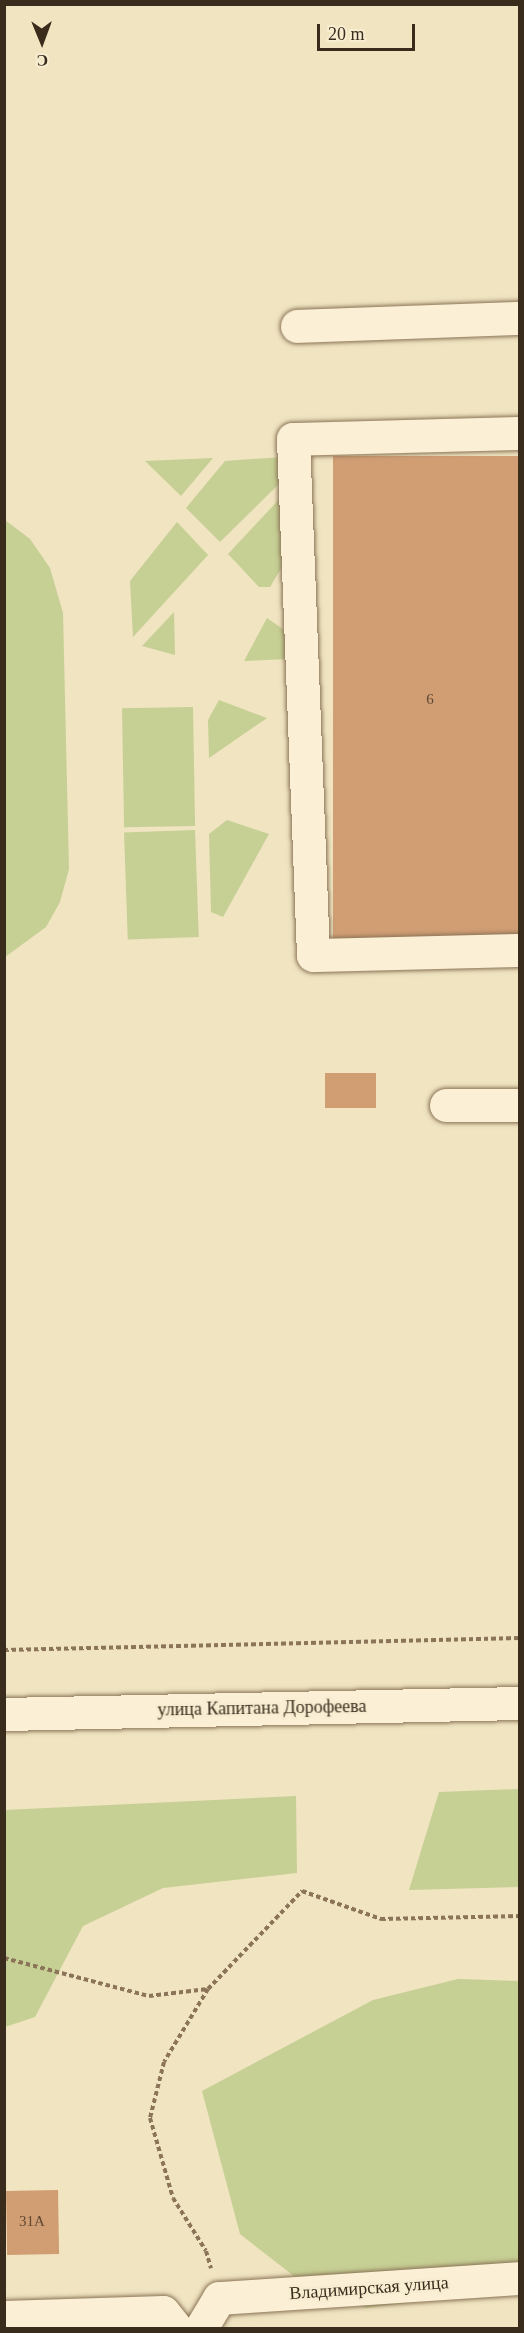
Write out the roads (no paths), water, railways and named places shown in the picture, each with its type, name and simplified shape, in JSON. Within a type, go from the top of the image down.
[{"type":"street","points":[[297,326],[519,318]]},
{"type":"street","points":[[519,433],[293,439],[313,955],[519,950]]},
{"type":"street","points":[[446,1105],[519,1105]]},
{"type":"street","name":"улица Капитана Дорофеева","points":[[4,1714],[519,1703]]},
{"type":"street","name":"Владимирская улица","points":[[201,2328],[219,2298],[519,2278]]},
{"type":"street","points":[[4,2316],[163,2312],[176,2328]]}]
